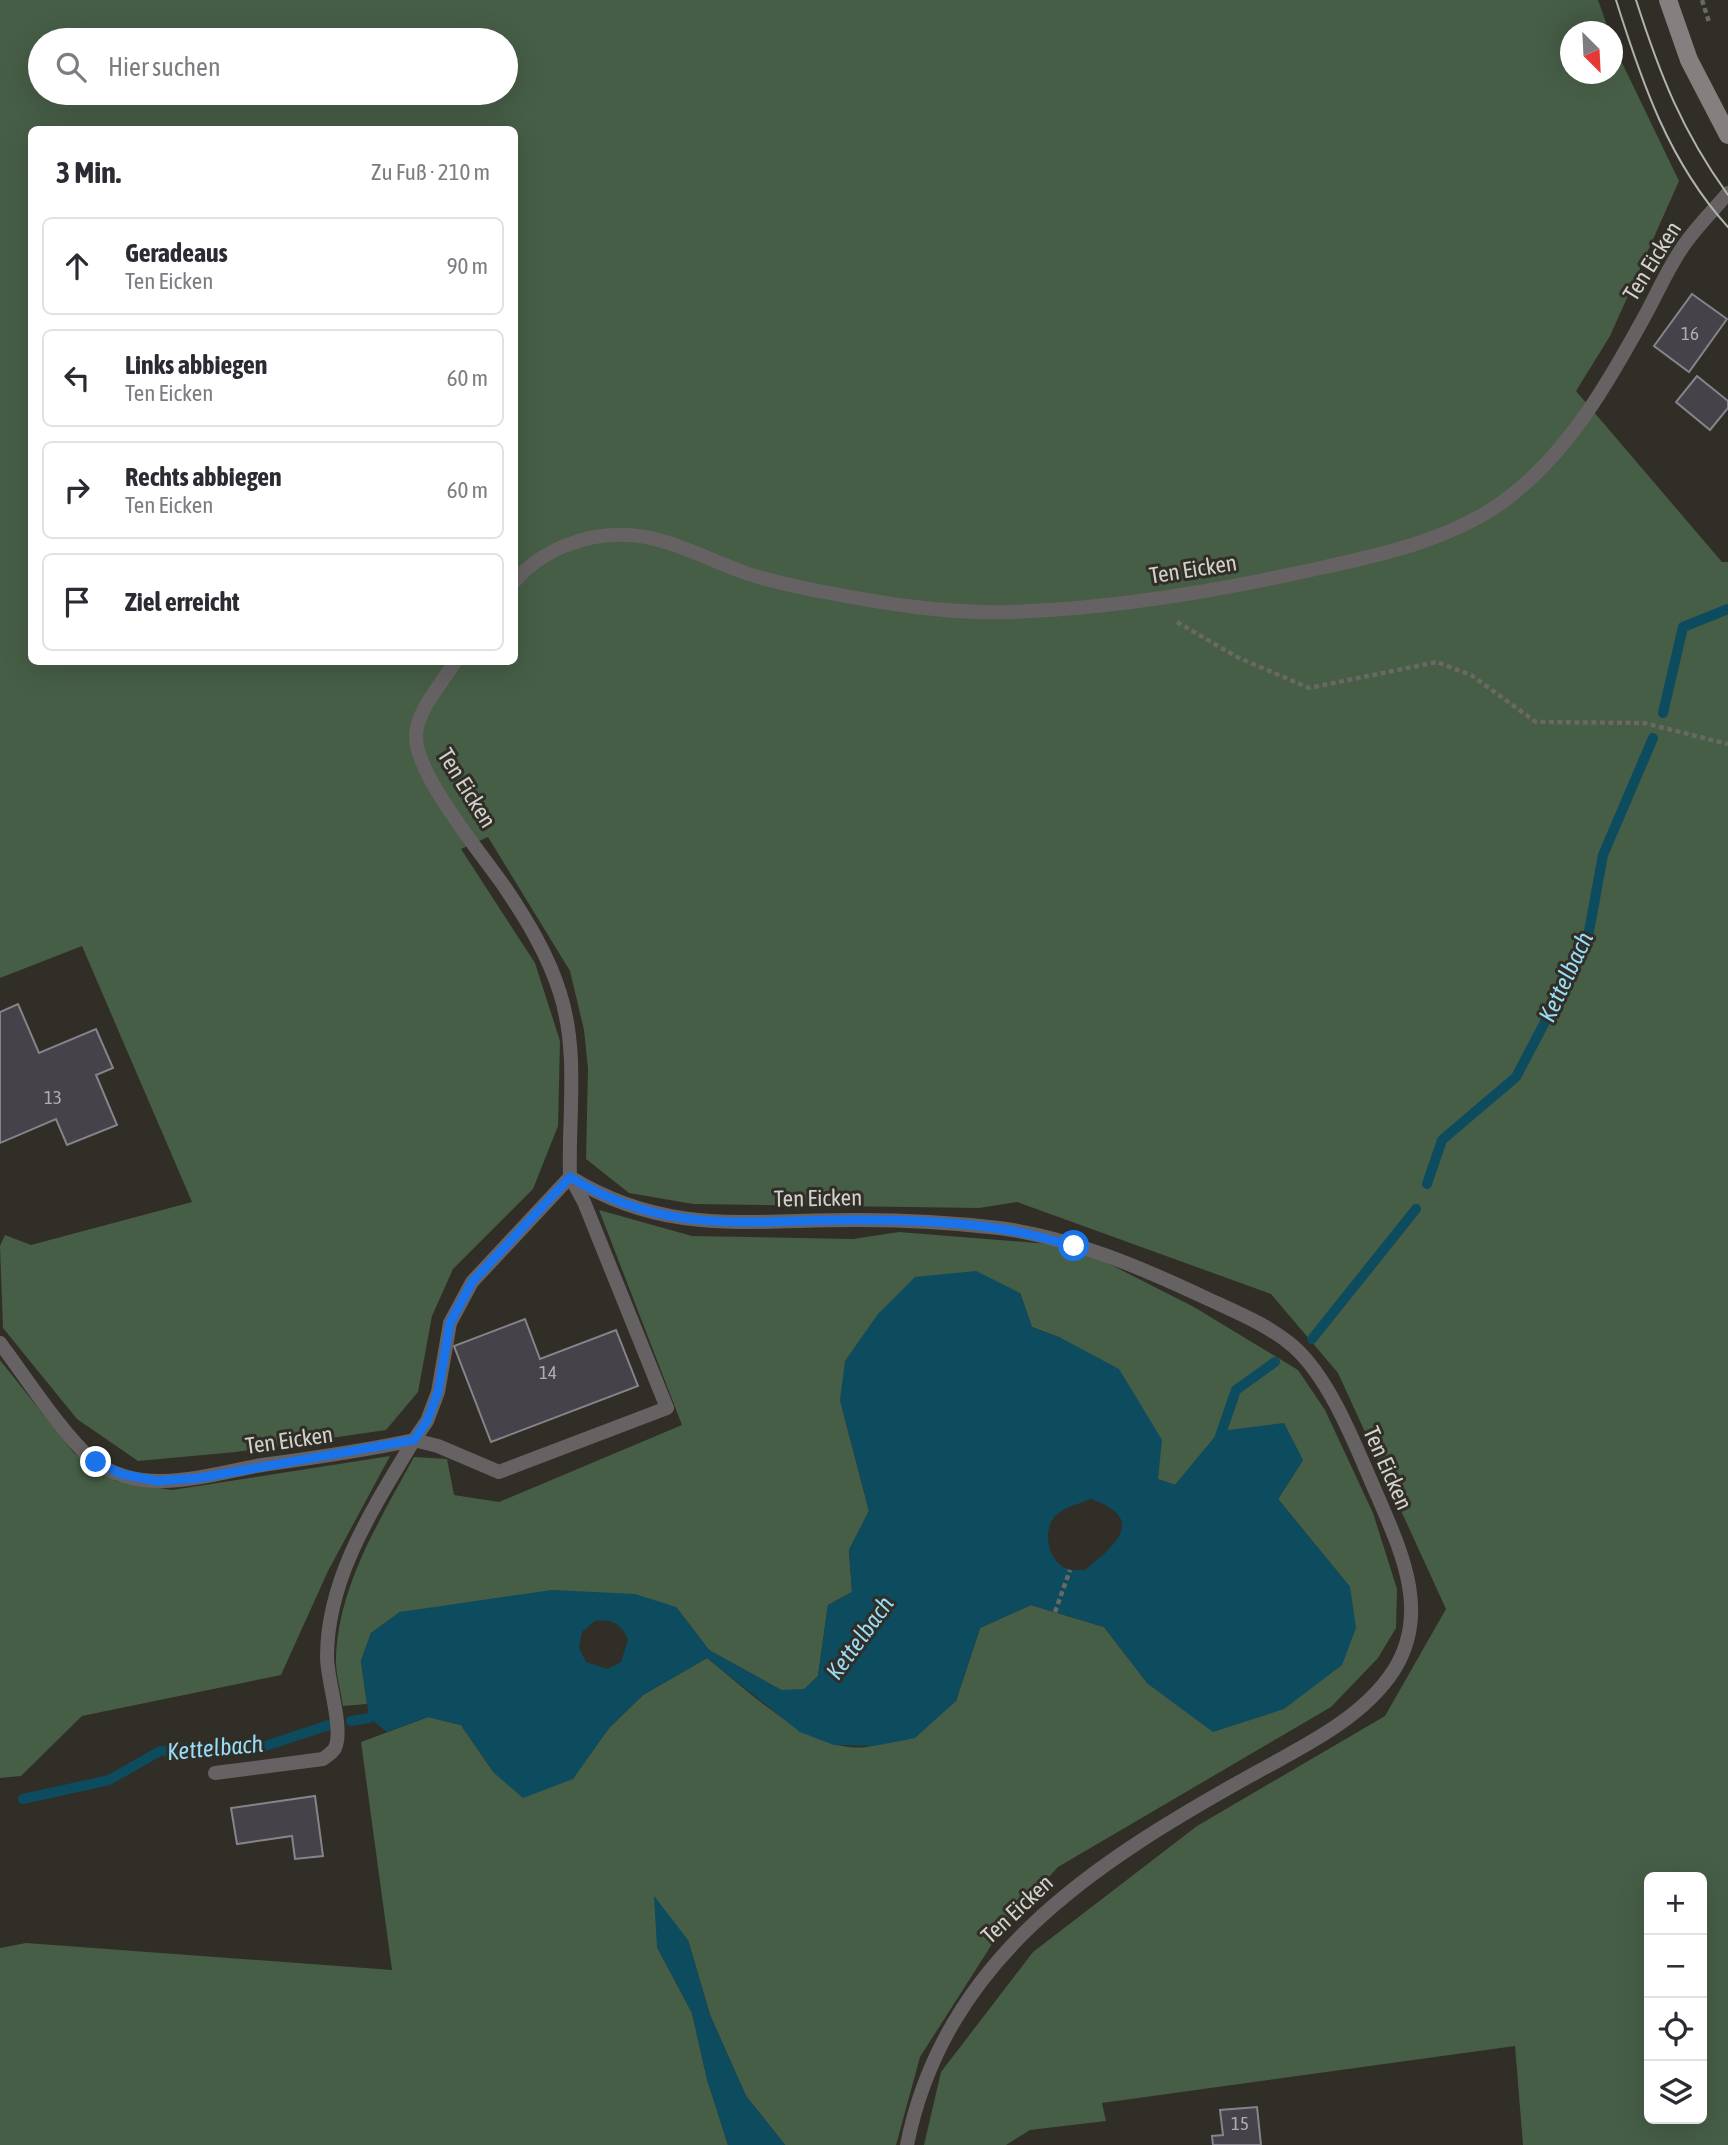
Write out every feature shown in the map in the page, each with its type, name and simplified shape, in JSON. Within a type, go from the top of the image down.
[{"type":"main road","points":[[1668,0],[1689,60],[1728,135]]},
{"type":"lane","name":"Ten Eicken","points":[[518,579],[543,558],[571,542],[631,534],[749,574],[817,590],[954,611],[1009,612],[1140,600],[1243,585],[1352,561],[1415,543],[1464,524],[1502,503],[1532,477],[1589,411],[1682,247],[1728,193]]},
{"type":"lane","name":"Ten Eicken","points":[[453,665],[423,712],[415,732],[417,750],[438,791],[534,934],[553,974],[569,1027],[572,1058],[570,1177],[601,1196],[636,1210],[685,1220],[866,1220],[1001,1228],[1099,1255],[1163,1278],[1251,1319],[1292,1345],[1323,1384],[1358,1452],[1408,1574],[1413,1599],[1412,1625],[1406,1648],[1392,1673],[1367,1701],[1299,1748],[1162,1825],[1104,1863],[1046,1911],[992,1963],[960,2010],[936,2057],[919,2099],[907,2145]]},
{"type":"lane","points":[[215,1773],[323,1759],[335,1749],[337,1736],[327,1658],[340,1581],[373,1509],[414,1440],[427,1421],[438,1392],[450,1323],[472,1282],[570,1177],[584,1202],[667,1408],[499,1472],[438,1446],[414,1440]]},
{"type":"lane","name":"Ten Eicken","points":[[0,1343],[75,1441],[96,1462],[121,1474],[157,1481],[199,1478],[414,1440]]},
{"type":"path","points":[[1140,600],[1237,657],[1309,688],[1437,662],[1471,674],[1536,722],[1644,723],[1728,744]]},
{"type":"path","points":[[1055,1612],[1070,1570]]},
{"type":"green space","points":[[0,0],[1598,0],[1605,21],[1560,21],[1560,84],[1623,84],[1623,65],[1679,181],[1610,336],[1576,391],[1722,562],[1728,562],[1728,2145],[1523,2145],[1515,2046],[1102,2103],[1106,2121],[1030,2130],[1006,2145],[924,2145],[941,2072],[1033,1952],[1197,1826],[1385,1716],[1446,1609],[1338,1373],[1271,1294],[1017,1202],[979,1208],[693,1204],[629,1193],[586,1159],[588,1068],[584,1030],[570,971],[488,837],[461,849],[535,963],[560,1041],[558,1126],[533,1189],[453,1269],[432,1316],[418,1392],[386,1430],[236,1452],[138,1461],[77,1419],[3,1328],[0,1246],[5,1235],[31,1245],[192,1202],[82,946],[0,978]]},
{"type":"green space","points":[[599,1210],[692,1236],[853,1239],[899,1232],[1074,1246],[1194,1307],[1298,1370],[1325,1410],[1373,1513],[1397,1589],[1396,1628],[1378,1658],[1331,1707],[1058,1867],[1003,1927],[920,2057],[896,2145],[785,2145],[746,2096],[710,2015],[688,1940],[657,1947],[692,2013],[707,2079],[728,2145],[0,2145],[0,1948],[26,1943],[392,1970],[361,1742],[428,1717],[461,1725],[494,1773],[573,1778],[609,1728],[643,1695],[707,1658],[763,1704],[808,1733],[831,1743],[853,1747],[875,1745],[956,1701],[980,1628],[1031,1605],[1104,1627],[1148,1684],[1350,1587],[1278,1499],[1303,1460],[1220,1431],[1175,1485],[1157,1479],[1061,1338],[1032,1327],[1020,1293],[840,1400],[869,1511],[849,1550],[852,1592],[828,1605],[818,1676],[804,1690],[781,1690],[709,1650],[676,1607],[449,1607],[400,1612],[371,1633],[361,1661],[367,1704],[343,1706],[336,1657],[345,1604],[363,1553],[414,1457],[447,1459],[454,1495],[499,1502],[682,1425]]},
{"type":"green space","points":[[0,1360],[74,1453],[116,1481],[172,1490],[390,1456],[328,1571],[281,1675],[82,1716],[21,1776],[0,1778]]},
{"type":"water","points":[[976,1271],[1020,1293],[1032,1327],[1061,1338],[1119,1369],[1162,1440],[1158,1479],[1175,1485],[1220,1431],[1284,1423],[1303,1460],[1278,1499],[1350,1587],[1356,1628],[1342,1665],[1284,1709],[1213,1732],[1148,1684],[1104,1627],[1031,1605],[980,1628],[956,1701],[915,1738],[874,1746],[834,1745],[800,1732],[707,1658],[643,1695],[609,1728],[573,1779],[523,1798],[494,1773],[461,1725],[428,1717],[387,1732],[369,1718],[361,1661],[371,1633],[400,1612],[552,1590],[635,1594],[676,1607],[709,1650],[781,1690],[804,1689],[818,1676],[828,1605],[852,1592],[849,1550],[869,1511],[840,1400],[845,1361],[878,1314],[915,1277]],"holes":[[[1091,1499],[1109,1507],[1118,1515],[1122,1524],[1120,1533],[1106,1552],[1085,1570],[1068,1569],[1053,1557],[1049,1528],[1059,1513]],[[595,1621],[616,1624],[628,1640],[621,1662],[607,1669],[586,1662],[579,1648],[582,1632]]]},
{"type":"water","points":[[654,1896],[688,1940],[710,2015],[746,2096],[785,2145],[728,2145],[707,2079],[692,2013],[657,1947]]},
{"type":"building","points":[[1692,294],[1727,319],[1689,372],[1654,346]]},
{"type":"building","points":[[1697,376],[1728,401],[1728,408],[1710,430],[1676,402]]},
{"type":"building","points":[[18,1004],[39,1053],[96,1029],[113,1068],[96,1075],[117,1125],[67,1145],[56,1119],[0,1143],[0,1012]]},
{"type":"building","points":[[525,1319],[540,1359],[616,1330],[638,1386],[491,1442],[454,1346]]},
{"type":"building","points":[[315,1796],[323,1856],[295,1859],[292,1836],[237,1844],[231,1808]]},
{"type":"building","points":[[1257,2107],[1261,2145],[1213,2145],[1212,2136],[1223,2135],[1220,2110]]},
{"type":"waterway","name":"Kettelbach","points":[[1663,713],[1683,627],[1728,609]]},
{"type":"waterway","name":"Kettelbach","points":[[1427,1184],[1442,1140],[1516,1077],[1587,942],[1603,855],[1653,738]]},
{"type":"waterway","name":"Kettelbach","points":[[1312,1339],[1416,1209]]},
{"type":"waterway","name":"Kettelbach","points":[[1217,1445],[1236,1390],[1275,1362]]},
{"type":"waterway","name":"Kettelbach","points":[[351,1721],[369,1718],[381,1710]]},
{"type":"waterway","name":"Kettelbach","points":[[23,1799],[109,1780],[160,1751],[262,1747],[329,1725]]},
{"type":"tram line","points":[[1616,0],[1647,91],[1673,148],[1707,202],[1728,227]]},
{"type":"tram line","points":[[1636,0],[1674,102],[1698,148],[1728,195]]},
{"type":"route","points":[[96,1462],[121,1474],[157,1481],[199,1478],[260,1466],[356,1453],[414,1440],[427,1421],[438,1392],[450,1323],[472,1282],[570,1177],[601,1196],[636,1210],[685,1220],[866,1220],[1001,1228],[1074,1246]]}]
